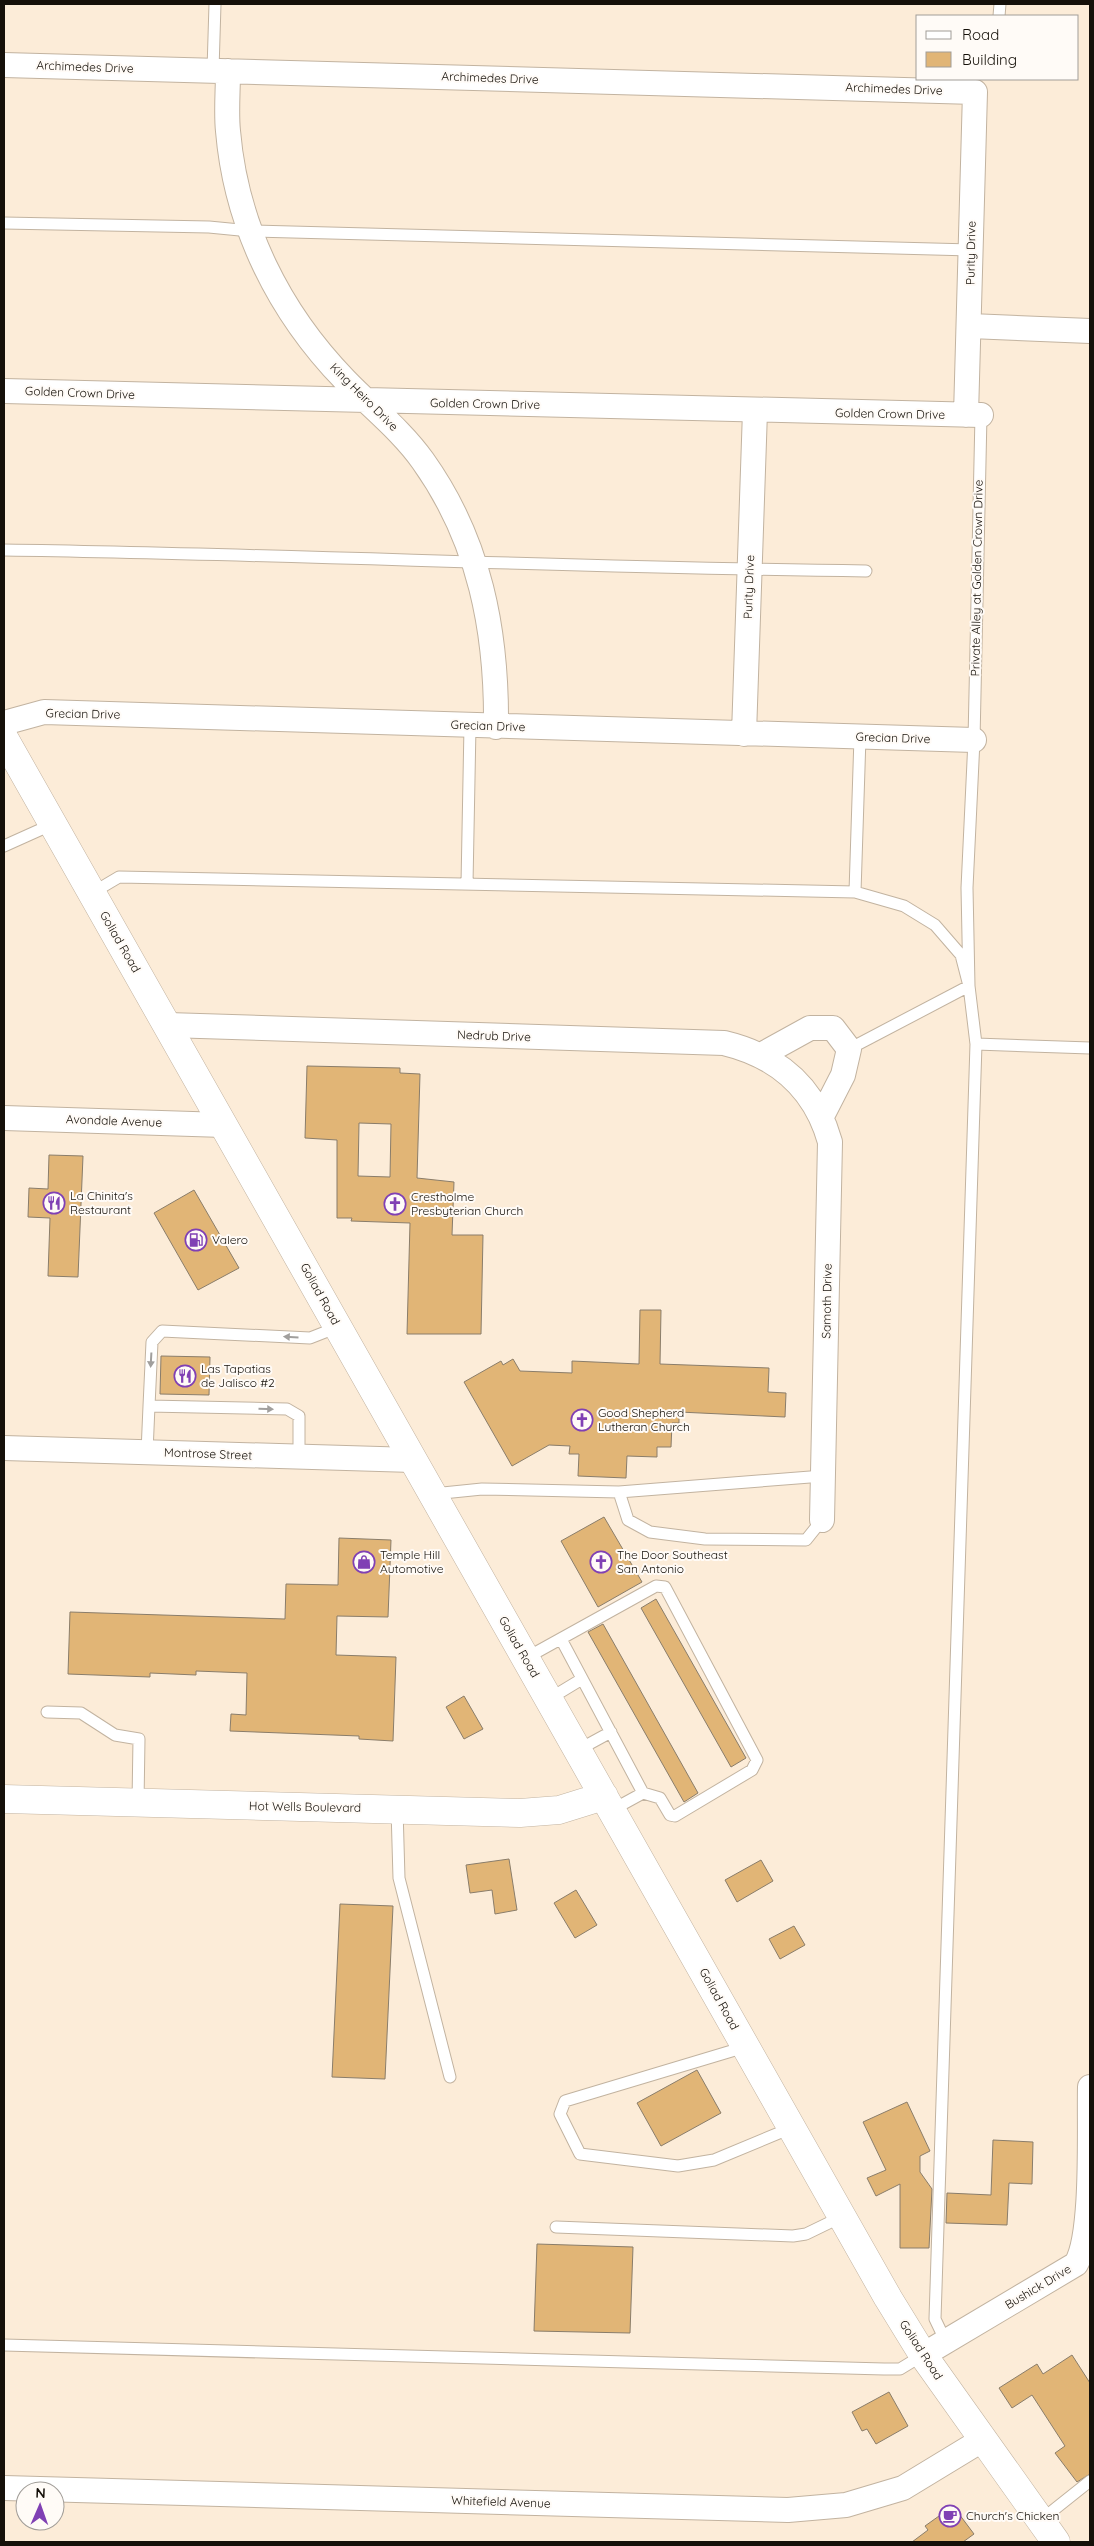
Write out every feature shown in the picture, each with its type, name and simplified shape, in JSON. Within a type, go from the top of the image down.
[{"type":"main road","name":"Goliad Road","points":[[4,738],[791,2128],[923,2356],[1039,2521],[1056,2542]]},
{"type":"main road","name":"Hot Wells Boulevard","points":[[4,1799],[520,1812],[559,1810],[608,1803]]},
{"type":"street","name":"Archimedes Drive","points":[[4,65],[978,89]]},
{"type":"street","name":"King Heiro Drive","points":[[221,70],[234,172],[250,231],[278,292],[301,329],[345,380],[389,420],[423,460],[460,525],[474,560],[486,603],[491,635],[496,726]]},
{"type":"street","name":"Purity Drive","points":[[974,415],[970,326],[971,250],[978,89]]},
{"type":"street","points":[[970,326],[1090,330]]},
{"type":"street","name":"Golden Crown Drive","points":[[4,391],[974,415]]},
{"type":"street","name":"Purity Drive","points":[[744,734],[755,411]]},
{"type":"street","name":"Grecian Drive","points":[[4,723],[44,712],[974,740]]},
{"type":"street","name":"Nedrub Drive","points":[[168,1025],[724,1043],[748,1048],[780,1066],[804,1090]]},
{"type":"street","points":[[761,1055],[810,1028],[834,1028],[849,1049],[843,1075],[822,1116]]},
{"type":"street","name":"Samoth Drive","points":[[804,1090],[822,1116],[830,1142],[822,1520]]},
{"type":"street","name":"Avondale Avenue","points":[[4,1118],[224,1125]]},
{"type":"street","name":"Montrose Street","points":[[4,1448],[413,1460]]},
{"type":"street","name":"Bushick Drive","points":[[923,2356],[1070,2269],[1086,2255],[1089,2211],[1090,2087]]},
{"type":"street","name":"Whitefield Avenue","points":[[4,2488],[788,2510],[846,2504],[902,2488],[982,2440]]},
{"type":"lane","points":[[215,4],[221,70]]},
{"type":"lane","points":[[4,223],[209,227],[250,231],[971,250]]},
{"type":"lane","name":"Private Alley at Golden Crown Drive","points":[[969,986],[967,888],[974,740],[974,415]]},
{"type":"lane","points":[[4,550],[474,560],[620,568],[866,571]]},
{"type":"lane","points":[[467,884],[470,726]]},
{"type":"lane","points":[[855,892],[860,737]]},
{"type":"lane","points":[[4,846],[53,824]]},
{"type":"lane","points":[[92,893],[119,877],[855,892],[904,906],[935,925],[960,955],[969,986],[976,1044],[935,2318],[946,2342]]},
{"type":"lane","points":[[849,1049],[969,986]]},
{"type":"lane","points":[[976,1044],[1090,1048]]},
{"type":"lane","points":[[147,1452],[152,1342],[162,1331],[310,1338],[338,1327]]},
{"type":"lane","points":[[149,1406],[287,1409],[299,1416],[299,1457]]},
{"type":"lane","points":[[432,1494],[482,1489],[619,1492],[823,1476]]},
{"type":"lane","points":[[619,1492],[628,1520],[650,1532],[705,1539],[806,1540],[822,1520]]},
{"type":"lane","points":[[526,1659],[656,1586],[666,1587],[757,1760],[752,1770],[675,1816],[670,1815],[660,1798],[643,1793],[608,1803]]},
{"type":"lane","points":[[561,1639],[643,1793]]},
{"type":"lane","points":[[549,1699],[582,1679]]},
{"type":"lane","points":[[47,1712],[81,1713],[115,1735],[139,1738],[138,1803]]},
{"type":"lane","points":[[578,1750],[611,1732]]},
{"type":"lane","points":[[397,1809],[399,1878],[450,2077]]},
{"type":"lane","points":[[745,2047],[565,2101],[560,2114],[580,2154],[678,2166],[714,2160],[791,2128]]},
{"type":"lane","points":[[556,2226],[793,2236],[806,2234],[842,2217]]},
{"type":"lane","points":[[4,2344],[884,2370],[900,2369],[923,2356]]},
{"type":"lane","points":[[1039,2521],[1090,2482]]},
{"type":"building","name":"Crestholme Presbyterian Church","points":[[307,1066],[400,1068],[400,1073],[420,1074],[417,1178],[454,1182],[452,1235],[483,1235],[481,1334],[407,1334],[410,1223],[351,1221],[352,1218],[337,1218],[337,1140],[305,1138]],"holes":[[[359,1123],[391,1124],[390,1177],[358,1176]]]},
{"type":"building","name":"La Chinita's Restaurant","points":[[49,1155],[83,1156],[78,1277],[48,1276],[50,1218],[28,1217],[29,1188],[48,1189]]},
{"type":"building","name":"Valero","points":[[194,1190],[239,1268],[198,1290],[154,1213]]},
{"type":"building","name":"Good Shepherd Lutheran Church","points":[[640,1310],[661,1310],[660,1364],[769,1368],[768,1392],[786,1393],[785,1417],[679,1412],[679,1423],[672,1423],[671,1447],[657,1447],[657,1457],[627,1456],[626,1478],[578,1476],[579,1454],[569,1454],[570,1446],[549,1445],[512,1466],[464,1382],[501,1361],[503,1365],[513,1359],[520,1371],[572,1373],[572,1361],[639,1364]]},
{"type":"building","name":"Las Tapatias de Jalisco #2","points":[[161,1356],[210,1357],[209,1395],[160,1394]]},
{"type":"building","name":"The Door Southeast San Antonio","points":[[604,1517],[642,1582],[598,1607],[561,1541]]},
{"type":"building","points":[[339,1538],[391,1540],[388,1617],[337,1616],[336,1655],[396,1657],[393,1741],[359,1739],[359,1736],[230,1731],[231,1714],[246,1715],[247,1673],[196,1671],[196,1675],[150,1673],[150,1677],[68,1674],[70,1612],[285,1619],[286,1584],[338,1585]]},
{"type":"building","points":[[656,1599],[746,1758],[731,1767],[641,1608]]},
{"type":"building","points":[[603,1624],[698,1793],[684,1802],[588,1632]]},
{"type":"building","points":[[464,1696],[483,1729],[464,1739],[446,1707]]},
{"type":"building","points":[[509,1859],[517,1910],[495,1914],[492,1890],[470,1893],[466,1865]]},
{"type":"building","points":[[761,1860],[773,1881],[737,1902],[725,1880]]},
{"type":"building","points":[[576,1890],[597,1925],[575,1938],[554,1903]]},
{"type":"building","points":[[340,1904],[393,1906],[385,2079],[332,2077]]},
{"type":"building","points":[[794,1926],[805,1945],[780,1959],[769,1939]]},
{"type":"building","points":[[697,2070],[721,2113],[661,2146],[637,2103]]},
{"type":"building","points":[[907,2102],[930,2151],[920,2156],[920,2172],[932,2189],[929,2248],[900,2248],[900,2184],[876,2196],[867,2178],[886,2170],[863,2122]]},
{"type":"building","points":[[993,2140],[1033,2142],[1032,2184],[1009,2183],[1007,2225],[946,2223],[947,2193],[991,2195]]},
{"type":"building","points":[[537,2244],[633,2247],[630,2333],[534,2331]]},
{"type":"building","points":[[1072,2355],[1090,2383],[1090,2474],[1077,2482],[1055,2453],[1065,2446],[1032,2395],[1012,2408],[999,2388],[1037,2364],[1043,2374]]},
{"type":"building","points":[[889,2392],[908,2426],[876,2444],[867,2429],[862,2431],[852,2412]]},
{"type":"building","name":"Church's Chicken","points":[[953,2506],[974,2534],[963,2542],[912,2542],[928,2530],[925,2526]]},
{"type":"place","name":"La Chinita's Restaurant","points":[[54,1203]]},
{"type":"place","name":"Crestholme Presbyterian Church","points":[[395,1204]]},
{"type":"place","name":"Valero","points":[[196,1240]]},
{"type":"place","name":"Las Tapatias de Jalisco #2","points":[[185,1376]]},
{"type":"place","name":"Good Shepherd Lutheran Church","points":[[582,1420]]},
{"type":"place","name":"Temple Hill Automotive","points":[[364,1562]]},
{"type":"place","name":"The Door Southeast San Antonio","points":[[601,1562]]},
{"type":"place","name":"Church's Chicken","points":[[950,2516]]}]
